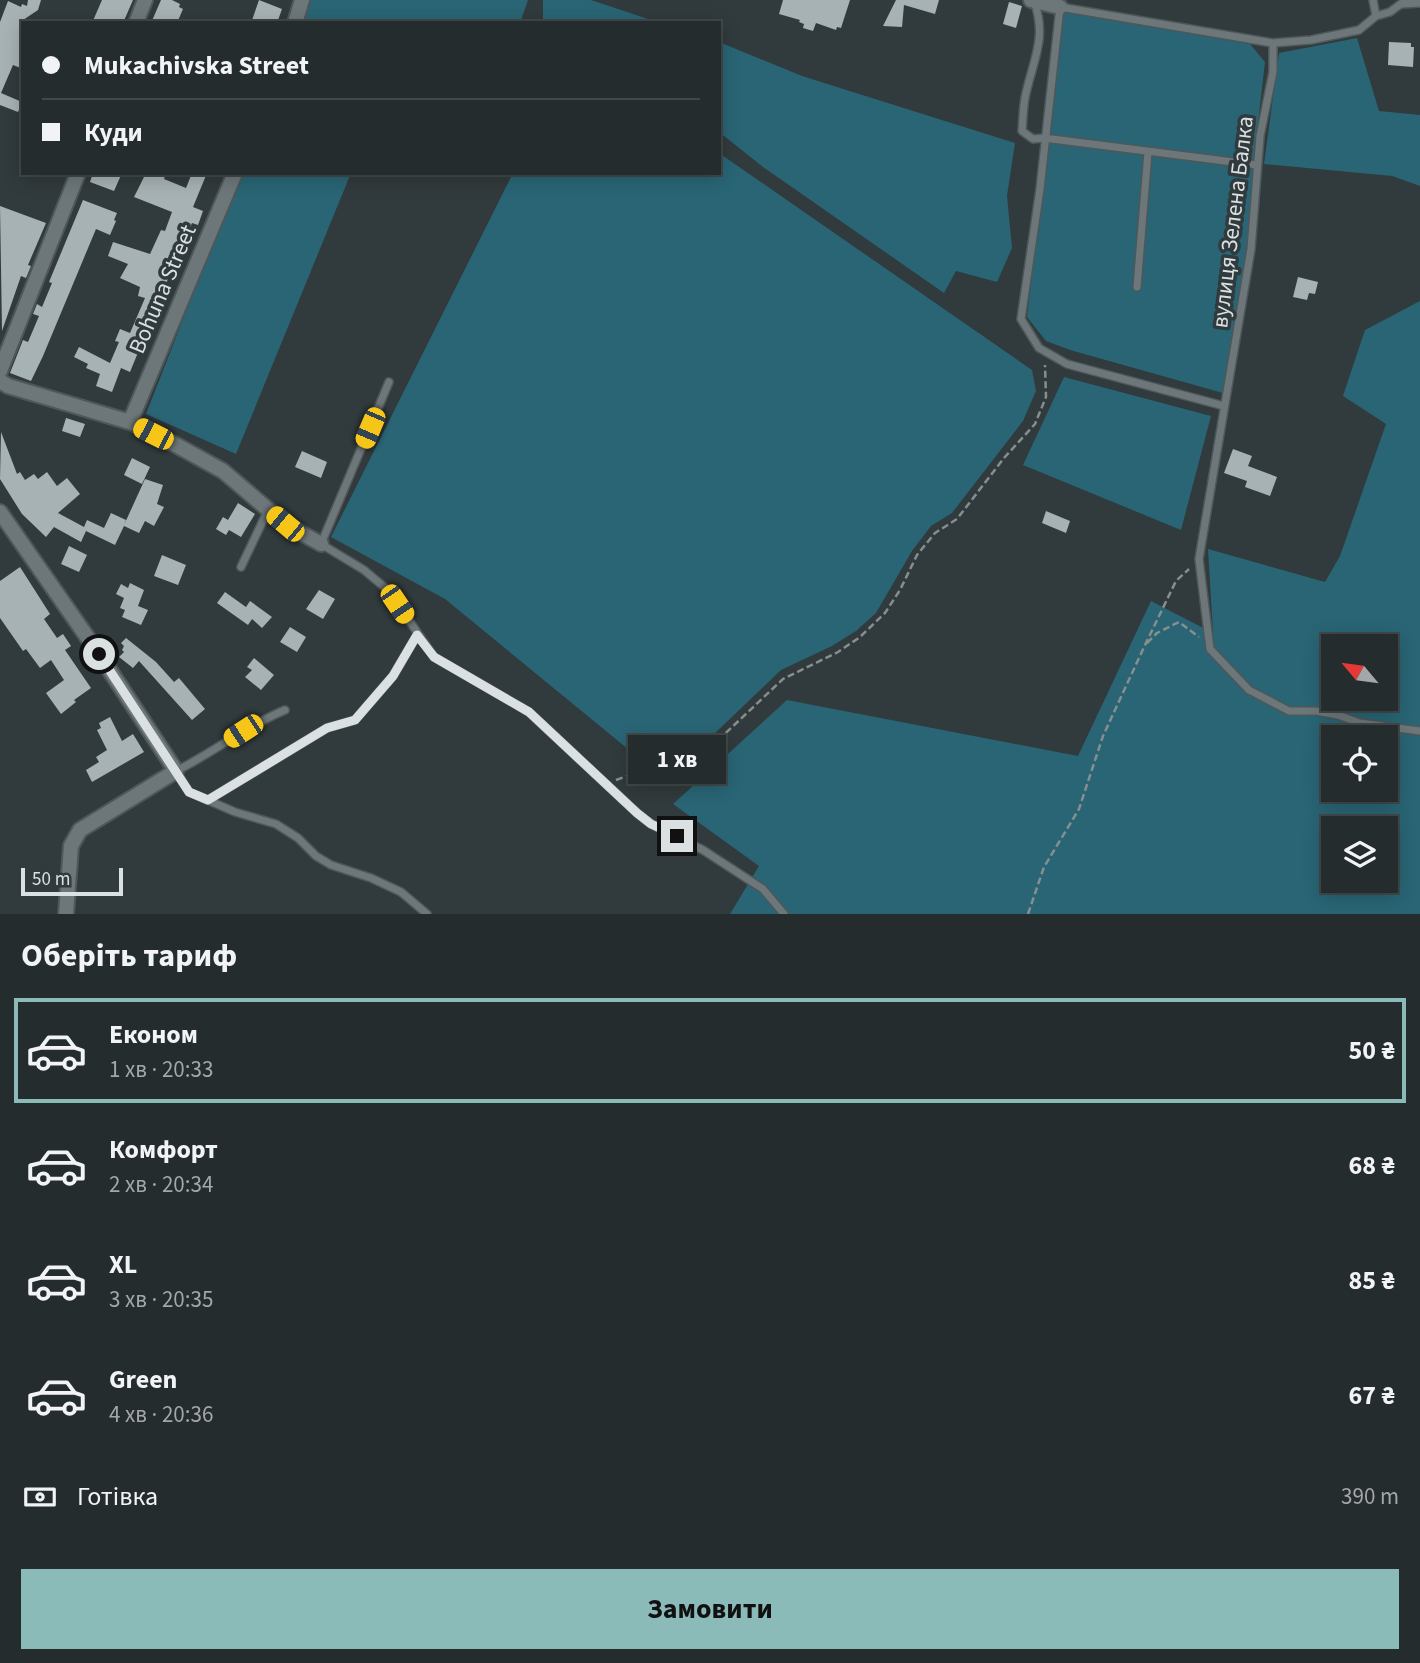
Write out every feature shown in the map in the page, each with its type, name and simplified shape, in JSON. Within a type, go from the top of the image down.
[{"type":"street","points":[[137,21],[145,0]]},
{"type":"street","points":[[296,21],[302,0]]},
{"type":"street","points":[[1033,1],[1060,6]]},
{"type":"street","points":[[0,371],[77,175]]},
{"type":"street","name":"Bohuna Street","points":[[130,422],[234,175]]},
{"type":"street","points":[[0,381],[8,386],[130,422],[223,471],[285,524],[321,544]]},
{"type":"street","points":[[0,512],[176,771],[80,830],[71,846],[66,914]]},
{"type":"lane","points":[[1373,0],[1376,16]]},
{"type":"lane","points":[[1033,1],[1040,18],[1041,36],[1026,95],[1022,131],[1033,139],[1044,138],[1257,165]]},
{"type":"lane","points":[[1224,406],[1068,364],[1040,348],[1021,319],[1040,189],[1060,6],[1273,43],[1311,40],[1359,30],[1376,16],[1390,12],[1404,2],[1420,3]]},
{"type":"lane","name":"вулиця Зелена Балка","points":[[1210,649],[1199,559],[1251,249],[1260,136],[1273,72],[1273,43]]},
{"type":"lane","points":[[1137,287],[1148,152]]},
{"type":"lane","points":[[389,382],[321,544],[364,570],[389,591],[434,657],[529,712],[651,824],[703,850],[763,889],[784,914]]},
{"type":"lane","points":[[241,567],[268,510]]},
{"type":"lane","points":[[208,800],[327,728],[355,720],[393,676],[417,635]]},
{"type":"lane","points":[[1210,649],[1249,690],[1289,711],[1316,711],[1360,723],[1420,731]]},
{"type":"lane","points":[[285,710],[266,718],[176,771],[189,792],[234,812],[276,824],[331,865],[371,878],[401,892],[427,914]]},
{"type":"path","points":[[605,784],[643,770],[667,774],[694,763],[783,678],[838,652],[860,637],[884,613],[900,590],[917,555],[935,533],[957,519],[1004,458],[1035,424],[1046,397],[1047,369],[1040,348]]},
{"type":"path","points":[[1028,914],[1044,867],[1079,808],[1103,736],[1145,645],[1176,581],[1199,559]]},
{"type":"path","points":[[1145,645],[1157,633],[1179,622],[1194,632],[1210,649]]},
{"type":"shaded area","points":[[308,0],[528,0],[521,21],[300,21]]},
{"type":"shaded area","points":[[543,0],[591,0],[654,21],[543,21]]},
{"type":"shaded area","points":[[1063,12],[1250,44],[1265,62],[1247,249],[1223,393],[1046,341],[1027,317]]},
{"type":"shaded area","points":[[1357,38],[1379,111],[1420,115],[1420,186],[1392,176],[1264,164],[1279,53]]},
{"type":"shaded area","points":[[721,43],[802,76],[1015,143],[1007,196],[1012,248],[997,282],[956,271],[944,293],[763,167],[721,134]]},
{"type":"shaded area","points":[[721,154],[1032,370],[1036,391],[1023,421],[952,513],[931,526],[912,551],[876,613],[856,631],[832,646],[781,670],[687,760],[665,766],[645,763],[445,599],[331,537],[512,175],[721,175]]},
{"type":"shaded area","points":[[239,175],[350,175],[236,454],[146,414]]},
{"type":"shaded area","points":[[1420,301],[1420,914],[730,914],[759,866],[673,804],[787,700],[1078,756],[1151,601],[1213,633],[1208,549],[1325,582],[1340,556],[1386,424],[1343,396],[1365,330]]},
{"type":"shaded area","points":[[1064,377],[1211,416],[1181,530],[1023,465]]},
{"type":"building","points":[[28,0],[41,0],[38,10],[21,21],[21,68],[13,65],[1,93],[21,102],[18,112],[0,105],[0,22],[8,1],[21,7],[22,4],[27,6]]},
{"type":"building","points":[[102,0],[133,0],[124,21],[93,21]]},
{"type":"building","points":[[161,0],[172,0],[183,9],[178,21],[152,21]]},
{"type":"building","points":[[259,0],[282,9],[278,21],[252,21]]},
{"type":"building","points":[[783,0],[850,0],[841,28],[837,27],[836,30],[816,23],[813,31],[803,28],[804,24],[799,22],[800,20],[779,14]]},
{"type":"building","points":[[896,0],[939,0],[935,14],[904,5],[902,27],[883,26]]},
{"type":"building","points":[[1009,2],[1022,6],[1016,28],[1003,24]]},
{"type":"building","points":[[1389,42],[1411,43],[1411,47],[1414,47],[1413,67],[1388,65]]},
{"type":"building","points":[[92,175],[121,175],[114,191],[90,182]]},
{"type":"building","points":[[145,175],[165,175],[164,179],[186,188],[191,175],[206,175],[193,207],[203,211],[198,225],[192,223],[165,286],[167,291],[161,307],[163,308],[152,336],[146,333],[130,372],[121,368],[112,392],[96,386],[100,374],[86,368],[88,364],[74,357],[79,347],[110,363],[119,342],[115,341],[120,329],[130,333],[145,298],[138,296],[140,287],[120,278],[128,264],[108,256],[113,242],[150,254],[161,230],[165,231],[172,212],[134,197]]},
{"type":"building","points":[[83,200],[117,213],[114,220],[116,221],[110,235],[96,229],[31,381],[10,373],[23,340],[28,342],[39,316],[33,314],[37,304],[42,307],[52,283],[49,282]]},
{"type":"building","points":[[0,206],[46,223],[28,265],[31,266],[26,278],[21,276],[2,331]]},
{"type":"building","points":[[1298,277],[1318,282],[1315,294],[1309,293],[1307,300],[1293,297]]},
{"type":"building","points":[[66,418],[85,424],[80,437],[62,431]]},
{"type":"building","points":[[1,432],[17,474],[20,472],[25,480],[34,474],[38,479],[47,472],[57,486],[67,478],[80,494],[58,513],[84,527],[87,520],[104,528],[111,513],[126,520],[124,525],[145,479],[163,485],[157,504],[164,507],[154,526],[145,521],[139,533],[124,526],[115,545],[86,531],[81,542],[54,527],[46,537],[22,514],[0,479]]},
{"type":"building","points":[[1233,449],[1252,456],[1248,466],[1277,477],[1270,496],[1245,487],[1247,481],[1224,473]]},
{"type":"building","points":[[302,451],[327,462],[321,478],[295,467]]},
{"type":"building","points":[[132,458],[150,467],[142,484],[124,475]]},
{"type":"building","points":[[238,503],[255,514],[241,537],[229,530],[226,535],[216,529],[223,517],[228,520]]},
{"type":"building","points":[[1046,511],[1070,521],[1066,533],[1042,523]]},
{"type":"building","points":[[69,546],[87,555],[79,572],[61,564]]},
{"type":"building","points":[[162,555],[186,565],[178,585],[154,576]]},
{"type":"building","points":[[20,567],[50,614],[44,619],[57,638],[63,634],[71,646],[65,650],[91,688],[61,714],[46,693],[64,680],[51,660],[40,668],[26,649],[23,651],[0,618],[0,581]]},
{"type":"building","points":[[130,583],[144,590],[138,606],[148,610],[141,625],[122,617],[125,610],[120,608],[124,598],[116,594],[121,584],[128,588]]},
{"type":"building","points":[[319,590],[335,599],[323,619],[306,609]]},
{"type":"building","points":[[225,592],[246,607],[250,601],[272,617],[262,628],[252,619],[248,625],[217,603]]},
{"type":"building","points":[[290,627],[306,637],[297,652],[280,642]]},
{"type":"building","points":[[126,638],[156,662],[174,682],[179,678],[205,709],[192,720],[139,661],[133,668],[119,657],[124,652],[121,643]]},
{"type":"building","points":[[254,658],[274,675],[261,690],[245,677],[252,670],[247,667]]},
{"type":"building","points":[[110,717],[122,741],[133,734],[144,752],[92,782],[86,770],[99,762],[96,757],[107,750],[97,730],[101,728],[99,723]]},
{"type":"route","points":[[99,654],[189,792],[208,800],[327,728],[355,720],[393,676],[417,635],[434,657],[529,712],[637,813],[651,824],[677,836]]}]
